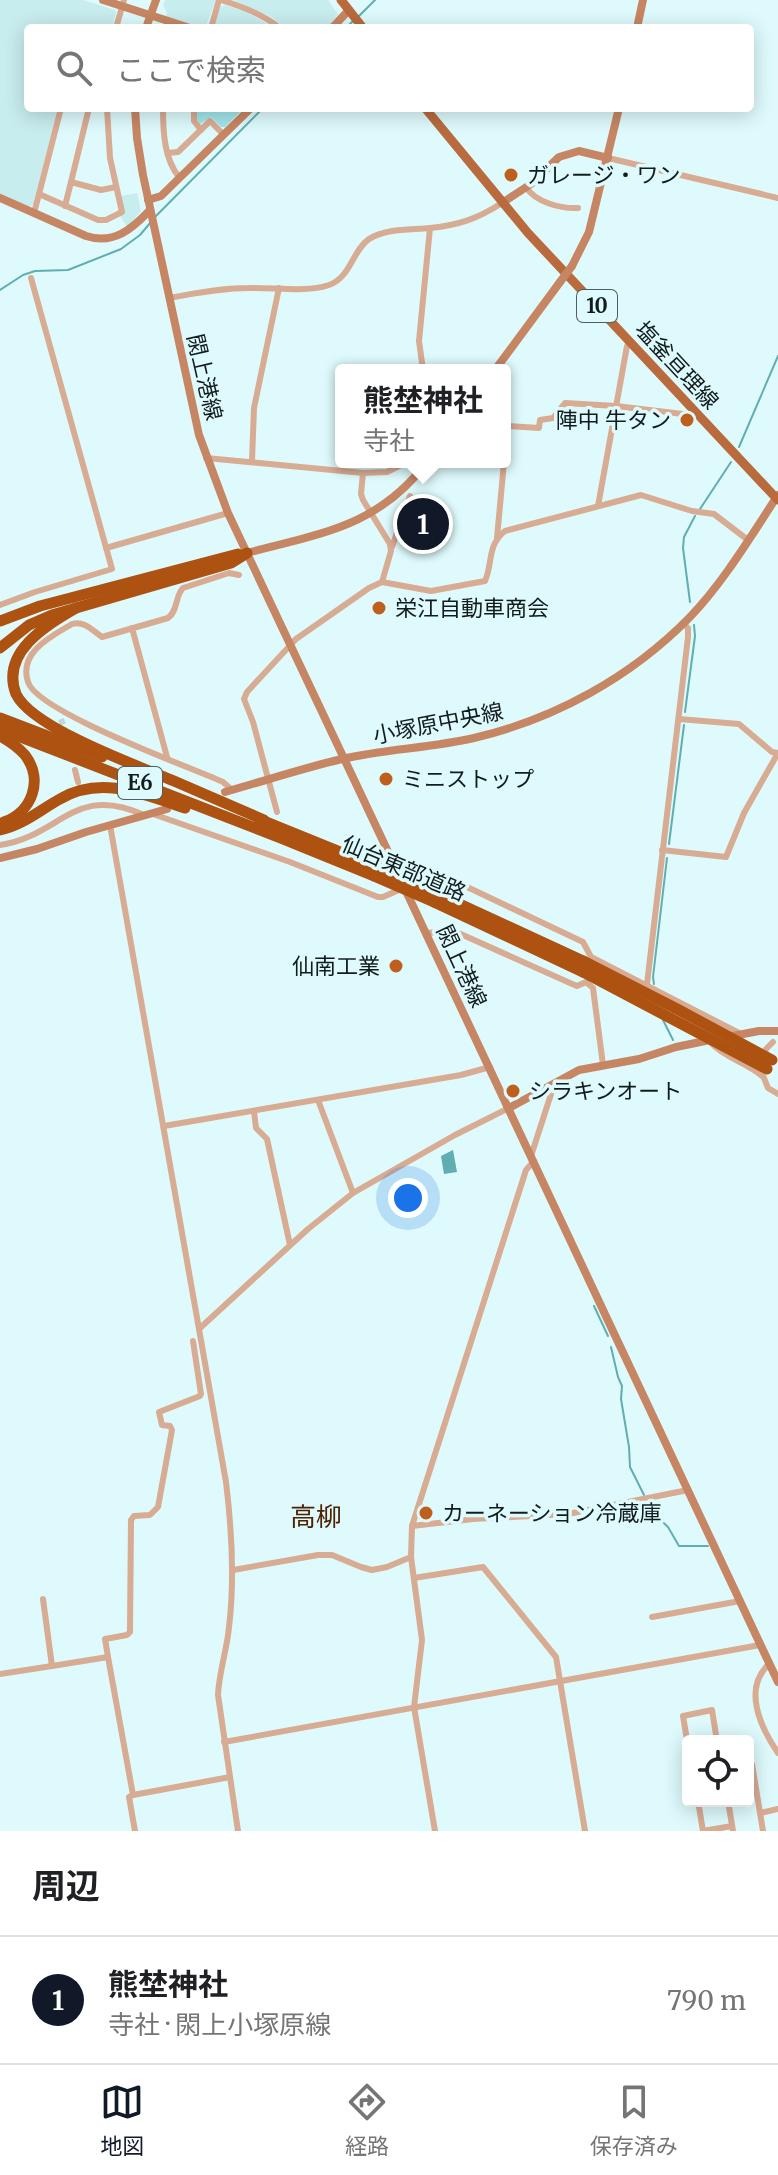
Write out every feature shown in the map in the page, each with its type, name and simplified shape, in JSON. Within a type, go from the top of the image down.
[{"type":"highway","points":[[0,639],[24,622],[75,603],[247,553]]},
{"type":"highway","points":[[0,621],[23,611],[75,603]]},
{"type":"highway","points":[[0,648],[29,625],[75,603]]},
{"type":"highway","points":[[75,603],[37,633],[18,653],[12,669],[13,685],[25,707],[44,721],[81,740],[264,820]]},
{"type":"highway","name":"仙台東部道路","points":[[0,718],[264,820],[429,890],[586,968],[771,1069]]},
{"type":"highway","name":"仙台東部道路","points":[[0,729],[281,838],[586,968]]},
{"type":"highway","points":[[0,736],[27,758],[34,781],[24,810],[0,824]]},
{"type":"highway","points":[[0,830],[17,825],[77,791],[110,787],[135,791],[281,838]]},
{"type":"main road","points":[[341,0],[356,19]]},
{"type":"main road","name":"塩釜亘理線","points":[[428,112],[502,203],[777,498]]},
{"type":"street","points":[[103,0],[123,3],[170,24]]},
{"type":"street","points":[[147,24],[156,0]]},
{"type":"street","points":[[212,24],[220,0],[248,8],[275,24]]},
{"type":"street","points":[[638,24],[643,0]]},
{"type":"street","points":[[117,24],[123,3]]},
{"type":"street","points":[[34,213],[60,112]]},
{"type":"street","points":[[65,206],[88,112]]},
{"type":"street","points":[[39,194],[90,219],[106,220],[122,212],[110,158],[107,112]]},
{"type":"street","name":"閖上港線","points":[[135,112],[148,200],[196,422],[206,458],[228,513],[778,1682]]},
{"type":"street","points":[[163,112],[171,168],[179,177]]},
{"type":"street","points":[[194,112],[194,121],[201,130]]},
{"type":"street","points":[[148,200],[159,197],[247,112]]},
{"type":"street","points":[[499,364],[572,266],[589,232],[618,112]]},
{"type":"street","points":[[168,153],[178,152],[210,121],[223,134]]},
{"type":"street","points":[[169,298],[220,289],[312,288],[331,284],[346,272],[368,240],[387,232],[430,228],[478,218],[526,187],[552,163],[568,153],[579,151],[778,198]]},
{"type":"street","points":[[71,182],[101,190],[116,187]]},
{"type":"street","points":[[526,187],[535,198],[578,208]]},
{"type":"street","points":[[0,198],[99,240],[122,235],[152,217]]},
{"type":"street","points":[[86,236],[90,219]]},
{"type":"street","points":[[422,364],[419,341],[430,228]]},
{"type":"street","points":[[0,605],[112,569],[31,278]]},
{"type":"street","points":[[252,461],[254,408],[279,288]]},
{"type":"street","points":[[598,506],[627,346],[632,342]]},
{"type":"street","points":[[511,426],[539,428],[540,420],[553,418],[565,403],[691,415],[695,412]]},
{"type":"street","points":[[206,458],[363,473],[387,472],[395,468]]},
{"type":"street","points":[[247,553],[338,528],[372,514],[403,490],[422,468]]},
{"type":"street","points":[[497,538],[503,468]]},
{"type":"street","points":[[363,473],[361,494],[391,551]]},
{"type":"street","points":[[277,812],[244,699],[296,639],[369,588],[382,582],[431,591],[485,581],[492,546],[505,531],[641,495],[692,511],[714,514],[748,540]]},
{"type":"street","points":[[382,582],[410,496]]},
{"type":"street","name":"小塚原中央線","points":[[229,791],[344,759],[472,738],[507,729],[556,710],[612,680],[647,656],[683,623],[777,498]]},
{"type":"street","points":[[106,548],[228,513]]},
{"type":"street","points":[[229,791],[223,782],[127,742],[59,709],[30,688],[26,672],[31,655],[42,642],[77,622],[102,637],[172,615],[183,588],[229,573],[239,575]]},
{"type":"street","points":[[647,984],[688,637],[688,628],[683,623]]},
{"type":"street","points":[[132,628],[167,757]]},
{"type":"street","points":[[59,709],[61,719]]},
{"type":"street","points":[[662,850],[726,857],[744,813],[778,753],[772,752],[739,724],[679,719]]},
{"type":"street","points":[[75,770],[78,782]]},
{"type":"street","points":[[82,798],[85,807]]},
{"type":"street","points":[[0,845],[22,840],[62,816],[93,804],[118,805],[290,862],[378,897],[404,887]]},
{"type":"street","points":[[0,858],[167,809]]},
{"type":"street","points":[[110,825],[231,1519],[233,1570],[229,1631],[218,1695],[238,1831]]},
{"type":"street","points":[[288,853],[290,862]]},
{"type":"street","points":[[399,875],[427,871],[444,876],[583,942],[586,968],[593,988],[603,1065]]},
{"type":"street","points":[[426,933],[454,931],[577,986],[586,968]]},
{"type":"street","points":[[586,968],[647,984],[743,1035]]},
{"type":"street","points":[[767,1031],[775,1044],[766,1049],[761,1070],[771,1069]]},
{"type":"street","points":[[200,1328],[290,1245],[353,1193],[579,1070],[639,1059],[710,1040],[778,1031]]},
{"type":"street","points":[[710,1040],[718,1050],[754,1069],[771,1069]]},
{"type":"street","points":[[164,1126],[461,1075],[490,1067]]},
{"type":"street","points":[[771,1069],[768,1088],[778,1094]]},
{"type":"street","points":[[435,1831],[414,1707],[422,1640],[411,1557],[412,1526],[532,1158],[552,1091],[550,1086]]},
{"type":"street","points":[[318,1100],[353,1193]]},
{"type":"street","points":[[254,1111],[256,1128],[267,1139],[290,1245]]},
{"type":"street","points":[[133,1795],[105,1639],[130,1632],[131,1520],[134,1516],[150,1515],[158,1507],[172,1430],[170,1426],[162,1425],[159,1412],[201,1394],[193,1341]]},
{"type":"street","points":[[412,1526],[568,1514],[688,1490]]},
{"type":"street","points":[[233,1570],[318,1555],[332,1555],[372,1570],[411,1557]]},
{"type":"street","points":[[414,1578],[483,1567],[556,1657],[585,1831]]},
{"type":"street","points":[[43,1599],[52,1666]]},
{"type":"street","points":[[652,1617],[740,1601]]},
{"type":"street","points":[[224,1742],[760,1645]]},
{"type":"street","points":[[0,1674],[108,1657]]},
{"type":"street","points":[[769,1664],[758,1684],[756,1712],[778,1753]]},
{"type":"street","points":[[686,1735],[683,1716],[712,1710],[716,1735]]},
{"type":"street","points":[[754,1776],[763,1831]]},
{"type":"street","points":[[135,1831],[129,1797],[230,1777]]},
{"type":"street","points":[[699,1807],[703,1831],[732,1828],[729,1807]]},
{"type":"street","points":[[760,1813],[778,1809]]},
{"type":"shaded area","points":[[0,0],[83,0],[115,10],[113,24],[24,24],[24,112],[57,112],[33,205],[28,207],[0,194]]},
{"type":"shaded area","points":[[165,0],[216,0],[207,24],[191,24],[166,17]]},
{"type":"shaded area","points":[[233,0],[328,0],[338,14],[330,24],[281,24]]},
{"type":"shaded area","points":[[225,5],[247,12],[267,24],[215,24],[220,7]]},
{"type":"shaded area","points":[[196,112],[240,112],[225,127],[211,117],[200,124]]},
{"type":"shaded area","points":[[137,193],[141,211],[127,227],[120,216],[124,213],[121,196]]},
{"type":"shaded area","points":[[453,1150],[457,1172],[444,1174],[441,1156]]},
{"type":"waterway","points":[[359,16],[375,0]]},
{"type":"waterway","points":[[350,24],[354,20]]},
{"type":"waterway","points":[[155,217],[259,112]]},
{"type":"waterway","points":[[0,290],[23,275],[35,271],[68,270],[121,249],[151,222]]},
{"type":"waterway","points":[[739,447],[778,356]]},
{"type":"waterway","points":[[700,509],[731,462]]},
{"type":"waterway","points":[[690,602],[683,548],[684,537],[695,516]]},
{"type":"waterway","points":[[685,712],[694,625]]},
{"type":"waterway","points":[[669,844],[684,725]]},
{"type":"waterway","points":[[654,984],[667,858]]},
{"type":"waterway","points":[[663,1020],[673,1040]]},
{"type":"waterway","points":[[594,1306],[608,1336]]},
{"type":"waterway","points":[[611,1347],[622,1386],[630,1467],[644,1495]]},
{"type":"waterway","points":[[646,1502],[668,1527],[679,1546],[708,1546]]},
{"type":"tunnel","points":[[61,719],[65,732]]},
{"type":"place","name":"ガレージ・ワン","points":[[511,175]]},
{"type":"place","name":"陣中 牛タン","points":[[687,420]]},
{"type":"place","name":"熊埜神社","points":[[423,524]]},
{"type":"place","name":"栄江自動車商会","points":[[379,608]]},
{"type":"place","name":"ミニストップ","points":[[386,779]]},
{"type":"place","name":"仙南工業","points":[[396,966]]},
{"type":"place","name":"シラキンオート","points":[[513,1091]]},
{"type":"place","name":"カーネーション冷蔵庫","points":[[426,1513]]},
{"type":"district","name":"高柳","points":[[316,1517]]}]
